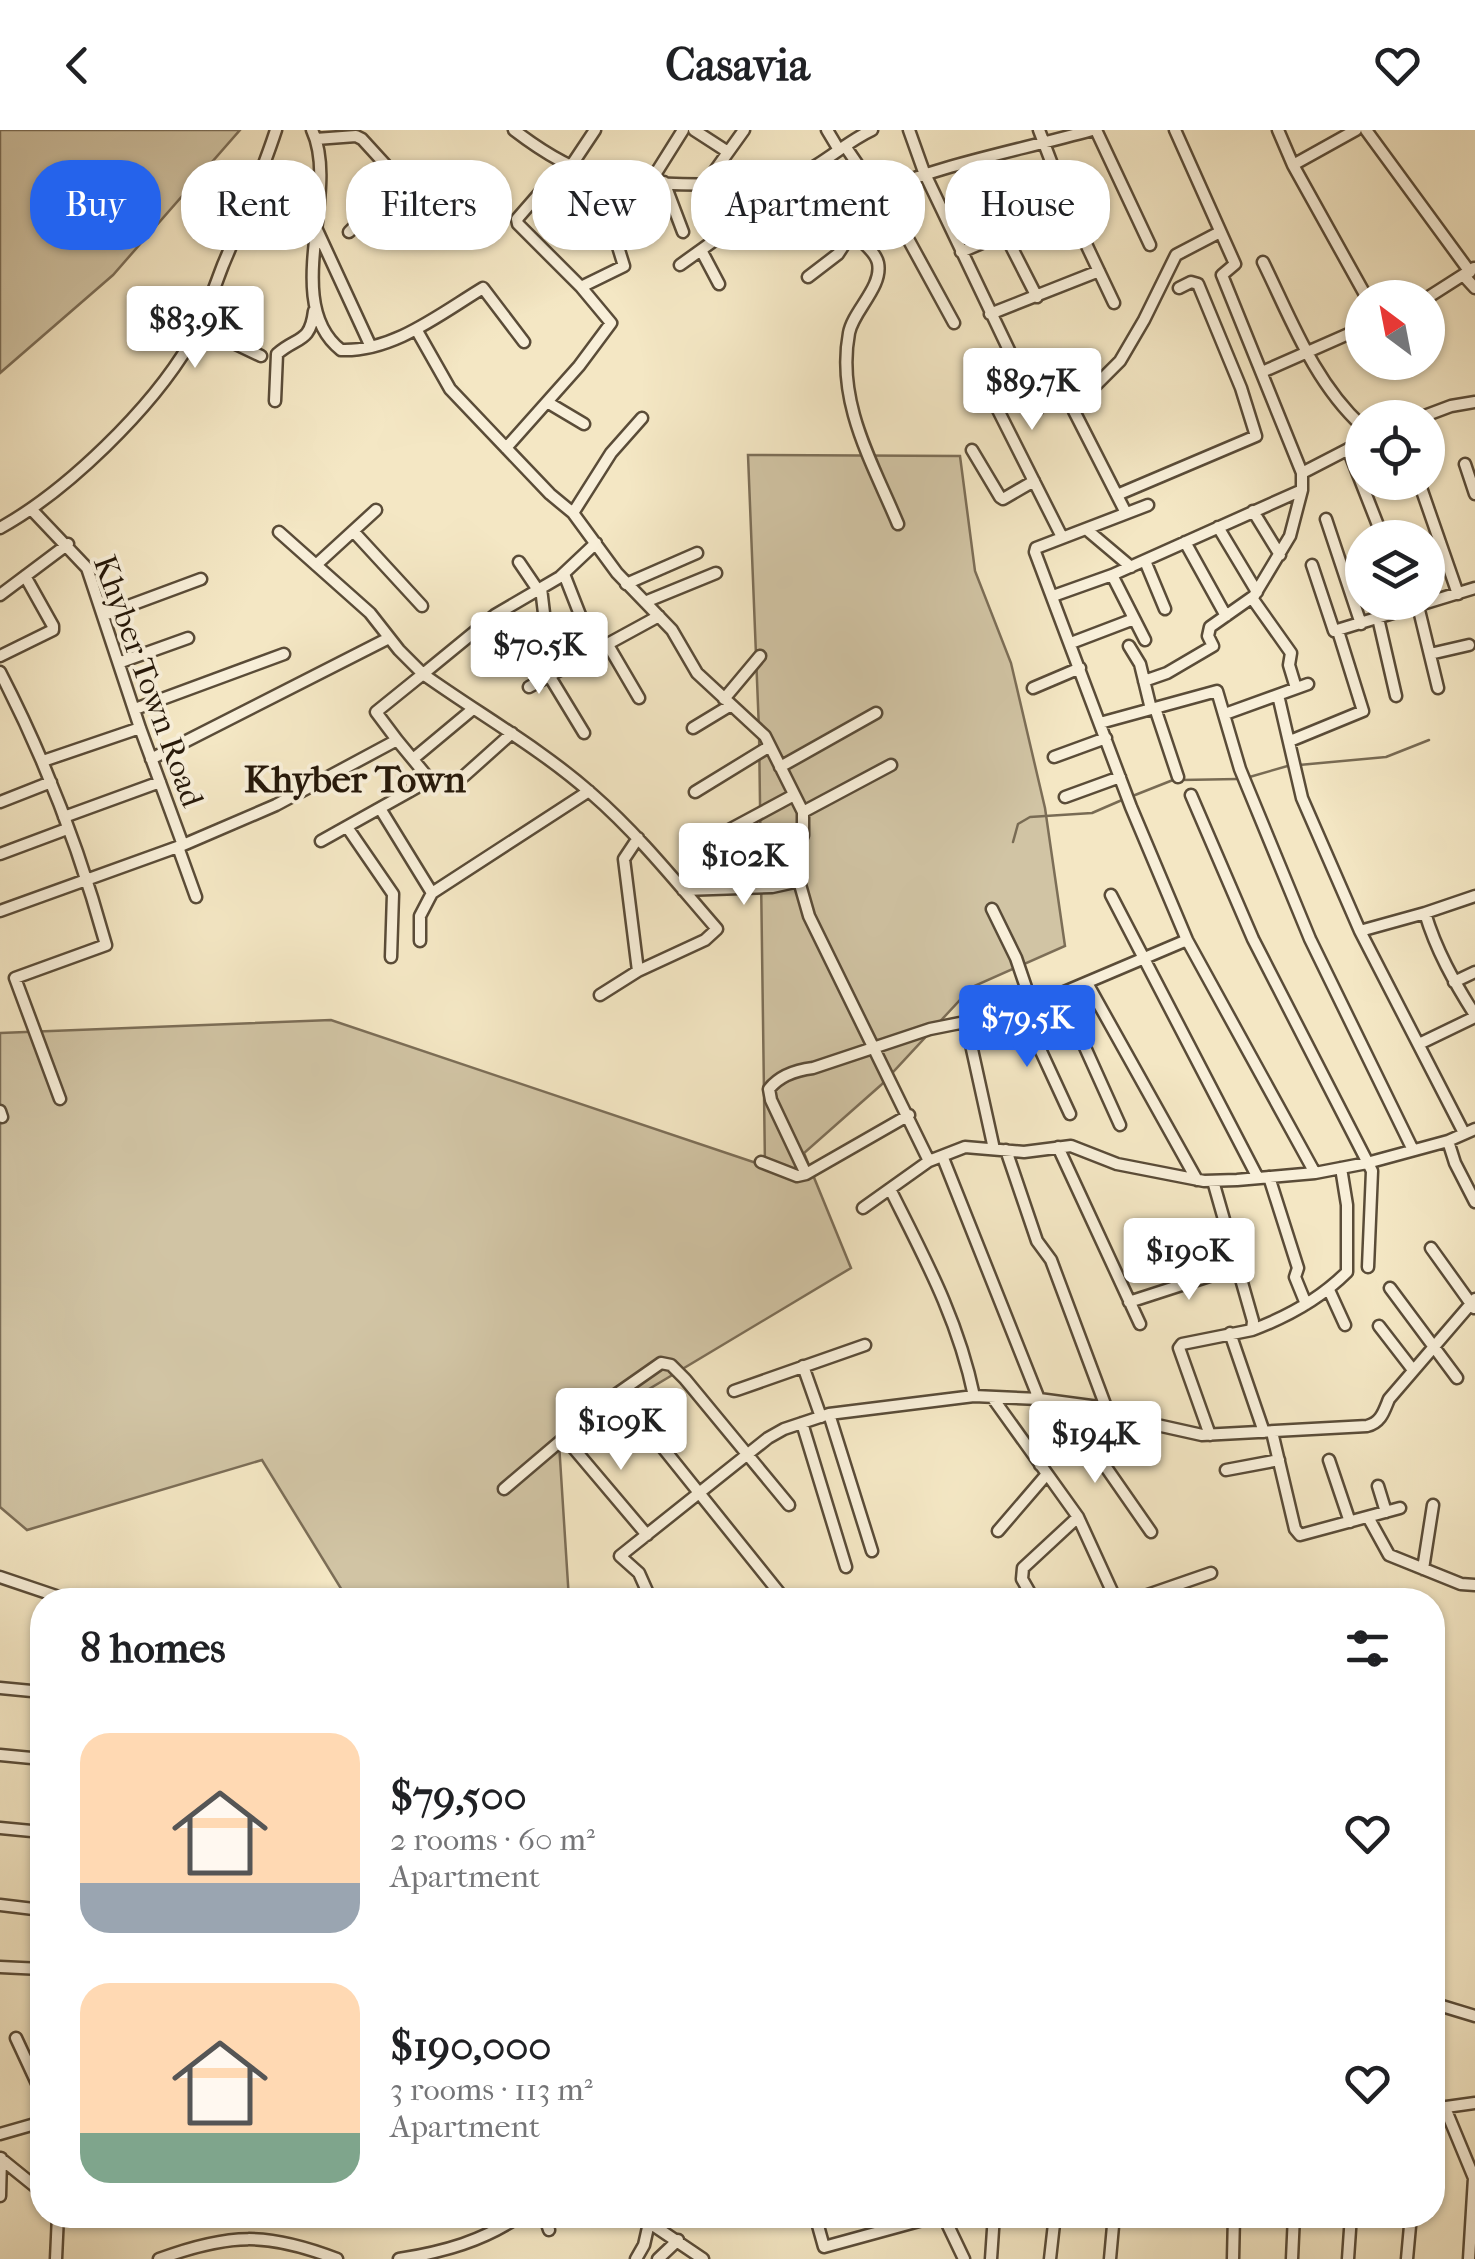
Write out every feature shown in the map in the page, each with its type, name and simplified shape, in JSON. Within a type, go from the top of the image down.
[{"type":"street","points":[[266,160],[276,130]]},
{"type":"street","points":[[572,160],[596,130]]},
{"type":"street","points":[[664,160],[683,130]]},
{"type":"street","points":[[694,130],[728,152]]},
{"type":"street","points":[[722,160],[744,130]]},
{"type":"street","points":[[827,130],[852,160]]},
{"type":"street","points":[[824,160],[872,130]]},
{"type":"street","points":[[909,130],[920,160]]},
{"type":"street","points":[[1039,130],[1050,160]]},
{"type":"street","points":[[982,160],[1094,130],[1150,245]]},
{"type":"street","points":[[1144,681],[1168,674],[1213,646],[1208,636],[1210,627],[1255,595],[1280,555],[1290,536],[1302,490],[1302,473],[1222,275],[1235,264],[1176,130]]},
{"type":"street","points":[[1278,130],[1293,165],[1357,280]]},
{"type":"street","points":[[1293,165],[1356,130]]},
{"type":"street","points":[[1366,130],[1470,272],[1475,288]]},
{"type":"street","points":[[520,132],[561,160]]},
{"type":"street","points":[[319,160],[314,134],[356,136],[379,160]]},
{"type":"street","points":[[925,174],[1038,408]]},
{"type":"street","points":[[671,200],[683,232]]},
{"type":"street","points":[[532,203],[517,219],[532,238]]},
{"type":"street","points":[[1126,513],[1074,406],[1120,361],[1176,255],[1220,232]]},
{"type":"street","points":[[326,248],[371,347]]},
{"type":"street","points":[[0,528],[32,510],[132,418],[172,369],[198,326],[230,250]]},
{"type":"street","points":[[276,401],[277,354],[303,340],[312,327],[315,250]]},
{"type":"street","points":[[506,448],[611,323],[544,250]]},
{"type":"street","points":[[581,287],[624,266],[619,250]]},
{"type":"street","points":[[680,265],[701,250],[719,284]]},
{"type":"street","points":[[808,277],[841,250]]},
{"type":"street","points":[[869,250],[876,256],[878,272],[849,331],[847,396],[898,524]]},
{"type":"street","points":[[912,250],[954,323]]},
{"type":"street","points":[[961,252],[966,250]]},
{"type":"street","points":[[1014,250],[1036,297]]},
{"type":"street","points":[[1089,250],[1114,303]]},
{"type":"street","points":[[1263,262],[1306,352],[1345,408]]},
{"type":"street","points":[[990,314],[1099,271]]},
{"type":"street","points":[[1445,287],[1470,272]]},
{"type":"street","points":[[1117,495],[1256,436],[1242,388],[1198,284],[1191,282],[1178,288]]},
{"type":"street","points":[[314,309],[331,343],[341,350],[371,347],[416,329],[483,288],[524,342]]},
{"type":"street","points":[[198,326],[262,356]]},
{"type":"street","points":[[416,329],[450,389],[573,513],[626,584],[672,630],[697,673],[765,736],[803,812],[803,835],[793,860],[809,916],[929,1161]]},
{"type":"street","points":[[1242,388],[1345,335]]},
{"type":"street","points":[[1028,390],[996,406],[1062,537]]},
{"type":"street","points":[[547,402],[584,424]]},
{"type":"street","points":[[1445,408],[1475,402]]},
{"type":"street","points":[[573,513],[611,453],[642,418]]},
{"type":"street","points":[[972,450],[1003,499],[1034,481]]},
{"type":"street","points":[[1302,473],[1345,451]]},
{"type":"street","points":[[1465,464],[1475,494]]},
{"type":"street","points":[[1053,596],[1112,576],[1302,490]]},
{"type":"street","points":[[1425,500],[1458,594]]},
{"type":"street","points":[[1148,505],[1062,537],[1036,548],[1035,552],[1120,777],[1188,940],[1315,1173]]},
{"type":"street","name":"Khyber Town Road","points":[[32,510],[87,568],[181,846],[276,805],[398,740]]},
{"type":"street","points":[[316,566],[376,510]]},
{"type":"street","points":[[1252,512],[1280,555]]},
{"type":"street","points":[[1326,520],[1360,624]]},
{"type":"street","points":[[1218,527],[1291,653],[1289,664],[1302,686],[1226,714]]},
{"type":"street","points":[[1086,529],[1131,567]]},
{"type":"street","points":[[354,531],[422,606]]},
{"type":"street","points":[[279,532],[370,614],[423,674],[512,733],[588,791],[638,838],[717,930],[600,995]]},
{"type":"street","points":[[322,840],[430,780],[376,712],[494,614],[564,574],[596,542]]},
{"type":"street","points":[[1185,542],[1226,616]]},
{"type":"street","points":[[0,595],[68,544]]},
{"type":"street","points":[[626,584],[697,553]]},
{"type":"street","points":[[1145,560],[1166,609]]},
{"type":"street","points":[[519,562],[540,589],[550,630],[531,638],[522,650]]},
{"type":"street","points":[[1312,565],[1334,631],[1372,620]]},
{"type":"street","points":[[645,602],[716,573]]},
{"type":"street","points":[[564,574],[584,625]]},
{"type":"street","points":[[0,656],[54,626],[25,576]]},
{"type":"street","points":[[1112,576],[1144,640]]},
{"type":"street","points":[[104,615],[201,579]]},
{"type":"street","points":[[1445,597],[1475,588]]},
{"type":"street","points":[[530,687],[659,616]]},
{"type":"street","points":[[1071,643],[1134,620]]},
{"type":"street","points":[[1378,620],[1396,696]]},
{"type":"street","points":[[1416,620],[1438,688]]},
{"type":"street","points":[[1290,741],[1363,711],[1338,630]]},
{"type":"street","points":[[121,662],[188,638]]},
{"type":"street","points":[[151,759],[389,638]]},
{"type":"street","points":[[511,642],[550,677],[584,734]]},
{"type":"street","points":[[608,645],[639,698]]},
{"type":"street","points":[[1430,654],[1469,645]]},
{"type":"street","points":[[1129,646],[1140,664],[1178,777]]},
{"type":"street","points":[[135,709],[284,654]]},
{"type":"street","points":[[693,728],[728,702],[760,656]]},
{"type":"street","points":[[1033,688],[1080,668]]},
{"type":"street","points":[[0,672],[51,782],[88,880],[106,945],[14,978],[60,1099]]},
{"type":"street","points":[[1100,723],[1216,691],[1240,769],[1310,939],[1413,1150]]},
{"type":"street","points":[[863,1208],[929,1161],[965,1147],[1024,1152],[1071,1146],[1117,1164],[1213,1181],[1341,1168],[1448,1141],[1470,1131],[1360,931],[1302,798],[1278,695]]},
{"type":"street","points":[[413,759],[473,709]]},
{"type":"street","points":[[780,768],[876,713]]},
{"type":"street","points":[[42,760],[140,728]]},
{"type":"street","points":[[464,776],[512,733]]},
{"type":"street","points":[[1054,757],[1106,738]]},
{"type":"street","points":[[694,792],[770,746]]},
{"type":"street","points":[[803,812],[891,765]]},
{"type":"street","points":[[1065,797],[1120,777]]},
{"type":"street","points":[[0,802],[51,782]]},
{"type":"street","points":[[0,854],[160,782]]},
{"type":"street","points":[[420,941],[420,916],[432,893],[588,791]]},
{"type":"street","points":[[703,844],[794,795]]},
{"type":"street","points":[[1191,795],[1253,939],[1372,1171],[1368,1266]]},
{"type":"street","points":[[381,810],[432,893]]},
{"type":"street","points":[[348,827],[393,894],[392,956]]},
{"type":"street","points":[[638,838],[624,859],[638,971]]},
{"type":"street","points":[[0,911],[181,846],[196,897]]},
{"type":"street","points":[[683,890],[772,887],[799,881]]},
{"type":"street","points":[[1112,896],[1142,959],[1264,1177],[1298,1268],[1295,1278],[1306,1304]]},
{"type":"street","points":[[1360,931],[1475,896]]},
{"type":"street","points":[[992,909],[1016,958],[1026,1006],[1070,1114]]},
{"type":"street","points":[[1419,1044],[1475,1016],[1432,939],[1425,912]]},
{"type":"street","points":[[806,1174],[771,1100],[770,1089],[798,1070],[930,1029],[1026,1006],[1188,940]]},
{"type":"street","points":[[1454,982],[1475,972]]},
{"type":"street","points":[[1087,983],[1197,1180]]},
{"type":"street","points":[[1061,994],[1120,1125]]},
{"type":"street","points":[[966,1022],[1000,1150],[1036,1241],[1051,1260],[1106,1407]]},
{"type":"street","points":[[761,1162],[797,1176],[806,1174],[909,1116]]},
{"type":"street","points":[[1448,1141],[1475,1202]]},
{"type":"street","points":[[1058,1147],[1140,1324]]},
{"type":"street","points":[[943,1158],[1038,1399]]},
{"type":"street","points":[[1210,1435],[1178,1348],[1280,1319],[1329,1290],[1347,1272],[1347,1205],[1341,1168]]},
{"type":"street","points":[[1213,1181],[1252,1330]]},
{"type":"street","points":[[890,1190],[949,1307],[974,1396]]},
{"type":"street","points":[[646,1588],[639,1573],[620,1556],[745,1455],[784,1429],[825,1416],[974,1396],[1106,1407],[1136,1412],[1157,1425],[1210,1435],[1375,1425],[1388,1398],[1474,1304],[1431,1248]]},
{"type":"street","points":[[1129,1302],[1237,1267]]},
{"type":"street","points":[[1390,1288],[1457,1378]]},
{"type":"street","points":[[1329,1290],[1345,1325]]},
{"type":"street","points":[[1379,1326],[1413,1370]]},
{"type":"street","points":[[1230,1333],[1279,1460],[1295,1529],[1300,1535],[1400,1508]]},
{"type":"street","points":[[734,1391],[865,1345]]},
{"type":"street","points":[[504,1489],[619,1393],[661,1364],[671,1365],[789,1505]]},
{"type":"street","points":[[803,1366],[825,1416],[872,1551]]},
{"type":"street","points":[[619,1393],[775,1588]]},
{"type":"street","points":[[992,1397],[1078,1517],[1111,1588]]},
{"type":"street","points":[[998,1532],[1044,1469],[1079,1404]]},
{"type":"street","points":[[1071,1417],[1151,1532]]},
{"type":"street","points":[[802,1423],[846,1567]]},
{"type":"street","points":[[564,1438],[646,1535]]},
{"type":"street","points":[[1226,1470],[1279,1460]]},
{"type":"street","points":[[1329,1460],[1350,1522]]},
{"type":"street","points":[[1378,1486],[1386,1512]]},
{"type":"street","points":[[1423,1569],[1433,1505]]},
{"type":"street","points":[[1027,1588],[1022,1578],[1023,1568],[1078,1517]]},
{"type":"street","points":[[1368,1517],[1389,1555],[1462,1584],[1475,1585]]},
{"type":"street","points":[[1168,1588],[1211,1573]]},
{"type":"street","points":[[0,1577],[33,1588]]},
{"type":"street","points":[[0,1688],[30,1691]]},
{"type":"street","points":[[0,1755],[30,1758]]},
{"type":"street","points":[[0,1828],[30,1831]]},
{"type":"street","points":[[0,1906],[30,1909]]},
{"type":"street","points":[[0,1966],[30,1968]]},
{"type":"street","points":[[1445,2007],[1475,2016]]},
{"type":"street","points":[[16,2038],[30,2068]]},
{"type":"street","points":[[1445,2107],[1475,2103]]},
{"type":"street","points":[[1445,2120],[1474,2178],[1469,2259]]},
{"type":"street","points":[[0,2134],[30,2125]]},
{"type":"street","points":[[0,2158],[30,2182]]},
{"type":"street","points":[[0,2158],[0,2196]]},
{"type":"street","points":[[56,2259],[57,2228]]},
{"type":"street","points":[[399,2259],[462,2246],[503,2228]]},
{"type":"street","points":[[636,2259],[648,2228]]},
{"type":"street","points":[[659,2228],[703,2259]]},
{"type":"street","points":[[818,2259],[824,2247],[819,2228]]},
{"type":"street","points":[[824,2247],[894,2228]]},
{"type":"street","points":[[948,2228],[964,2259]]},
{"type":"street","points":[[991,2259],[993,2228]]},
{"type":"street","points":[[1050,2259],[1054,2228]]},
{"type":"street","points":[[1110,2259],[1113,2228]]},
{"type":"street","points":[[1233,2259],[1234,2228]]},
{"type":"street","points":[[1292,2259],[1293,2228]]},
{"type":"street","points":[[1348,2259],[1350,2228]]},
{"type":"street","points":[[1407,2259],[1410,2228]]},
{"type":"street","points":[[159,2259],[216,2241],[255,2237],[303,2246],[337,2259]]},
{"type":"street","points":[[658,2259],[678,2240]]},
{"type":"shaded area","points":[[0,130],[240,130],[214,160],[181,160],[181,197],[161,220],[161,160],[30,160],[30,250],[135,250],[113,275],[0,373]]},
{"type":"shaded area","points":[[748,455],[960,456],[975,571],[1011,663],[1045,808],[1065,946],[972,987],[881,1085],[804,1153],[851,1268],[559,1443],[568,1588],[341,1588],[262,1460],[27,1530],[0,1507],[0,1033],[331,1020],[765,1166],[759,730]]},
{"type":"waterway","points":[[1299,765],[1386,757],[1429,740]]},
{"type":"waterway","points":[[1246,778],[1291,765]]},
{"type":"waterway","points":[[1181,780],[1238,779]]},
{"type":"waterway","points":[[1130,797],[1173,780]]},
{"type":"waterway","points":[[1013,842],[1018,824],[1030,817],[1092,813],[1122,800]]},
{"type":"district","name":"Khyber Town","points":[[355,779]]}]
